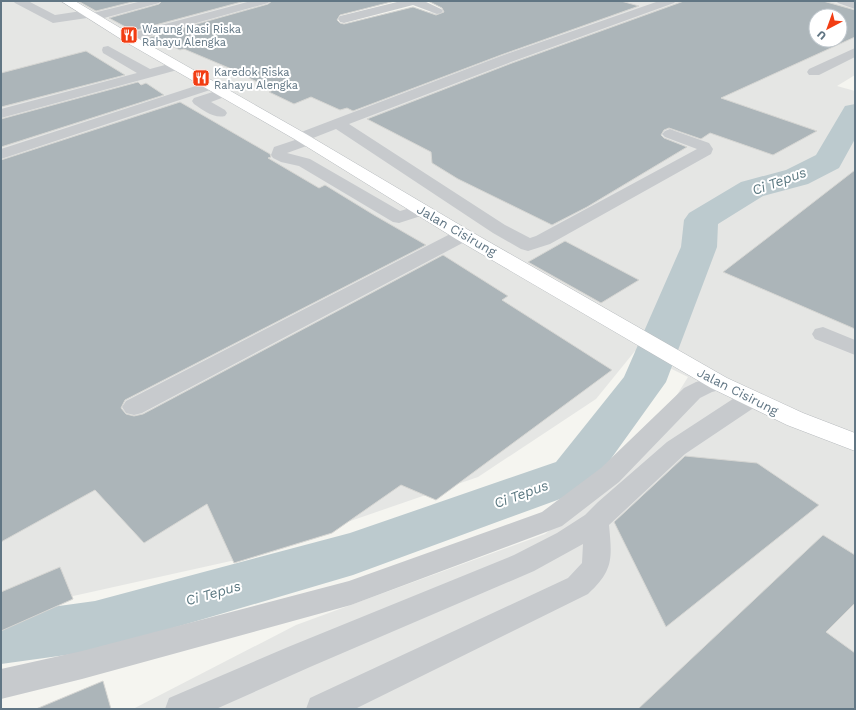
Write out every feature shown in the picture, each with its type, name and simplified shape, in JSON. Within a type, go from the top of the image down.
[{"type":"main road","name":"Jalan Cisirung","points":[[67,1],[176,66],[304,139],[463,235],[719,383],[794,419],[855,442]]},
{"type":"street","points":[[19,1],[53,19],[90,15],[155,1]]},
{"type":"street","points":[[128,38],[264,1]]},
{"type":"street","points":[[344,19],[414,1],[437,11]]},
{"type":"street","points":[[421,210],[399,218],[304,162],[288,159],[279,155],[280,150],[337,124],[506,59],[670,1]]},
{"type":"street","points":[[842,1],[855,6]]},
{"type":"street","points":[[108,50],[149,74]]},
{"type":"street","points":[[814,72],[855,52]]},
{"type":"street","points":[[1,114],[176,66]]},
{"type":"street","points":[[214,87],[199,101],[220,113]]},
{"type":"street","points":[[1,150],[214,87]]},
{"type":"street","points":[[1,154],[214,87]]},
{"type":"street","points":[[337,124],[499,230],[528,245]]},
{"type":"street","points":[[501,256],[544,240],[705,151],[703,146],[670,134]]},
{"type":"street","points":[[134,407],[463,235]]},
{"type":"street","points":[[823,334],[855,348]]},
{"type":"street","points":[[1,684],[82,665],[351,593],[552,519],[610,474],[692,393],[704,387],[719,383]]},
{"type":"street","points":[[181,709],[299,657],[524,563],[568,542],[595,522],[676,448],[750,399]]},
{"type":"street","points":[[322,709],[578,586],[590,574],[598,562],[595,522]]},
{"type":"shaded area","points":[[1,1],[268,1],[353,33],[469,1],[855,1],[855,75],[837,86],[855,91],[855,709],[133,709],[296,625],[545,534],[636,461],[688,377],[635,351],[596,399],[478,477],[240,559],[1,612]]},
{"type":"building","points":[[78,1],[136,1],[96,11]]},
{"type":"building","points":[[162,1],[245,1],[133,31],[109,18],[159,4]]},
{"type":"building","points":[[272,1],[395,1],[340,15],[337,20],[344,24],[413,7],[436,15],[444,12],[442,8],[428,1],[621,1],[639,6],[501,55],[353,111],[347,108],[340,110],[311,97],[294,104],[269,92],[273,90],[229,68],[184,49],[180,50],[163,42],[157,44],[147,38],[268,4]]},
{"type":"building","points":[[684,1],[823,1],[848,8],[808,8],[808,48],[831,48],[721,98],[817,131],[773,155],[710,133],[701,139],[669,128],[664,130],[661,135],[664,138],[687,147],[587,207],[552,225],[458,179],[432,163],[431,152],[367,119],[512,63]]},
{"type":"building","points":[[848,8],[855,10],[855,37],[848,40]]},
{"type":"building","points":[[86,51],[125,75],[1,107],[1,73]]},
{"type":"building","points":[[138,82],[141,85],[146,83],[164,95],[1,147],[1,119]]},
{"type":"building","points":[[180,102],[270,154],[271,157],[268,158],[319,188],[325,185],[426,245],[125,400],[121,408],[126,414],[134,416],[143,414],[443,255],[508,296],[502,300],[612,370],[436,500],[401,485],[332,533],[234,563],[207,504],[144,543],[95,490],[1,542],[1,160]]},
{"type":"building","points":[[855,170],[855,329],[723,272],[766,239]]},
{"type":"building","points":[[565,241],[639,280],[601,303],[528,262]]},
{"type":"building","points":[[685,456],[757,463],[819,505],[666,627],[614,522]]},
{"type":"building","points":[[823,535],[855,555],[855,603],[826,632],[855,653],[855,709],[638,709]]},
{"type":"building","points":[[60,567],[73,599],[1,631],[1,592]]},
{"type":"building","points":[[103,681],[111,709],[36,709]]},
{"type":"waterway","name":"Ci Tepus","points":[[1,639],[95,626],[353,554],[573,475],[644,382],[699,247],[701,220],[752,189],[797,177],[828,161],[855,112]]},
{"type":"place","name":"Warung Nasi Riska Rahayu Alengka","points":[[129,35]]},
{"type":"place","name":"Karedok Riska Rahayu Alengka","points":[[201,78]]}]
